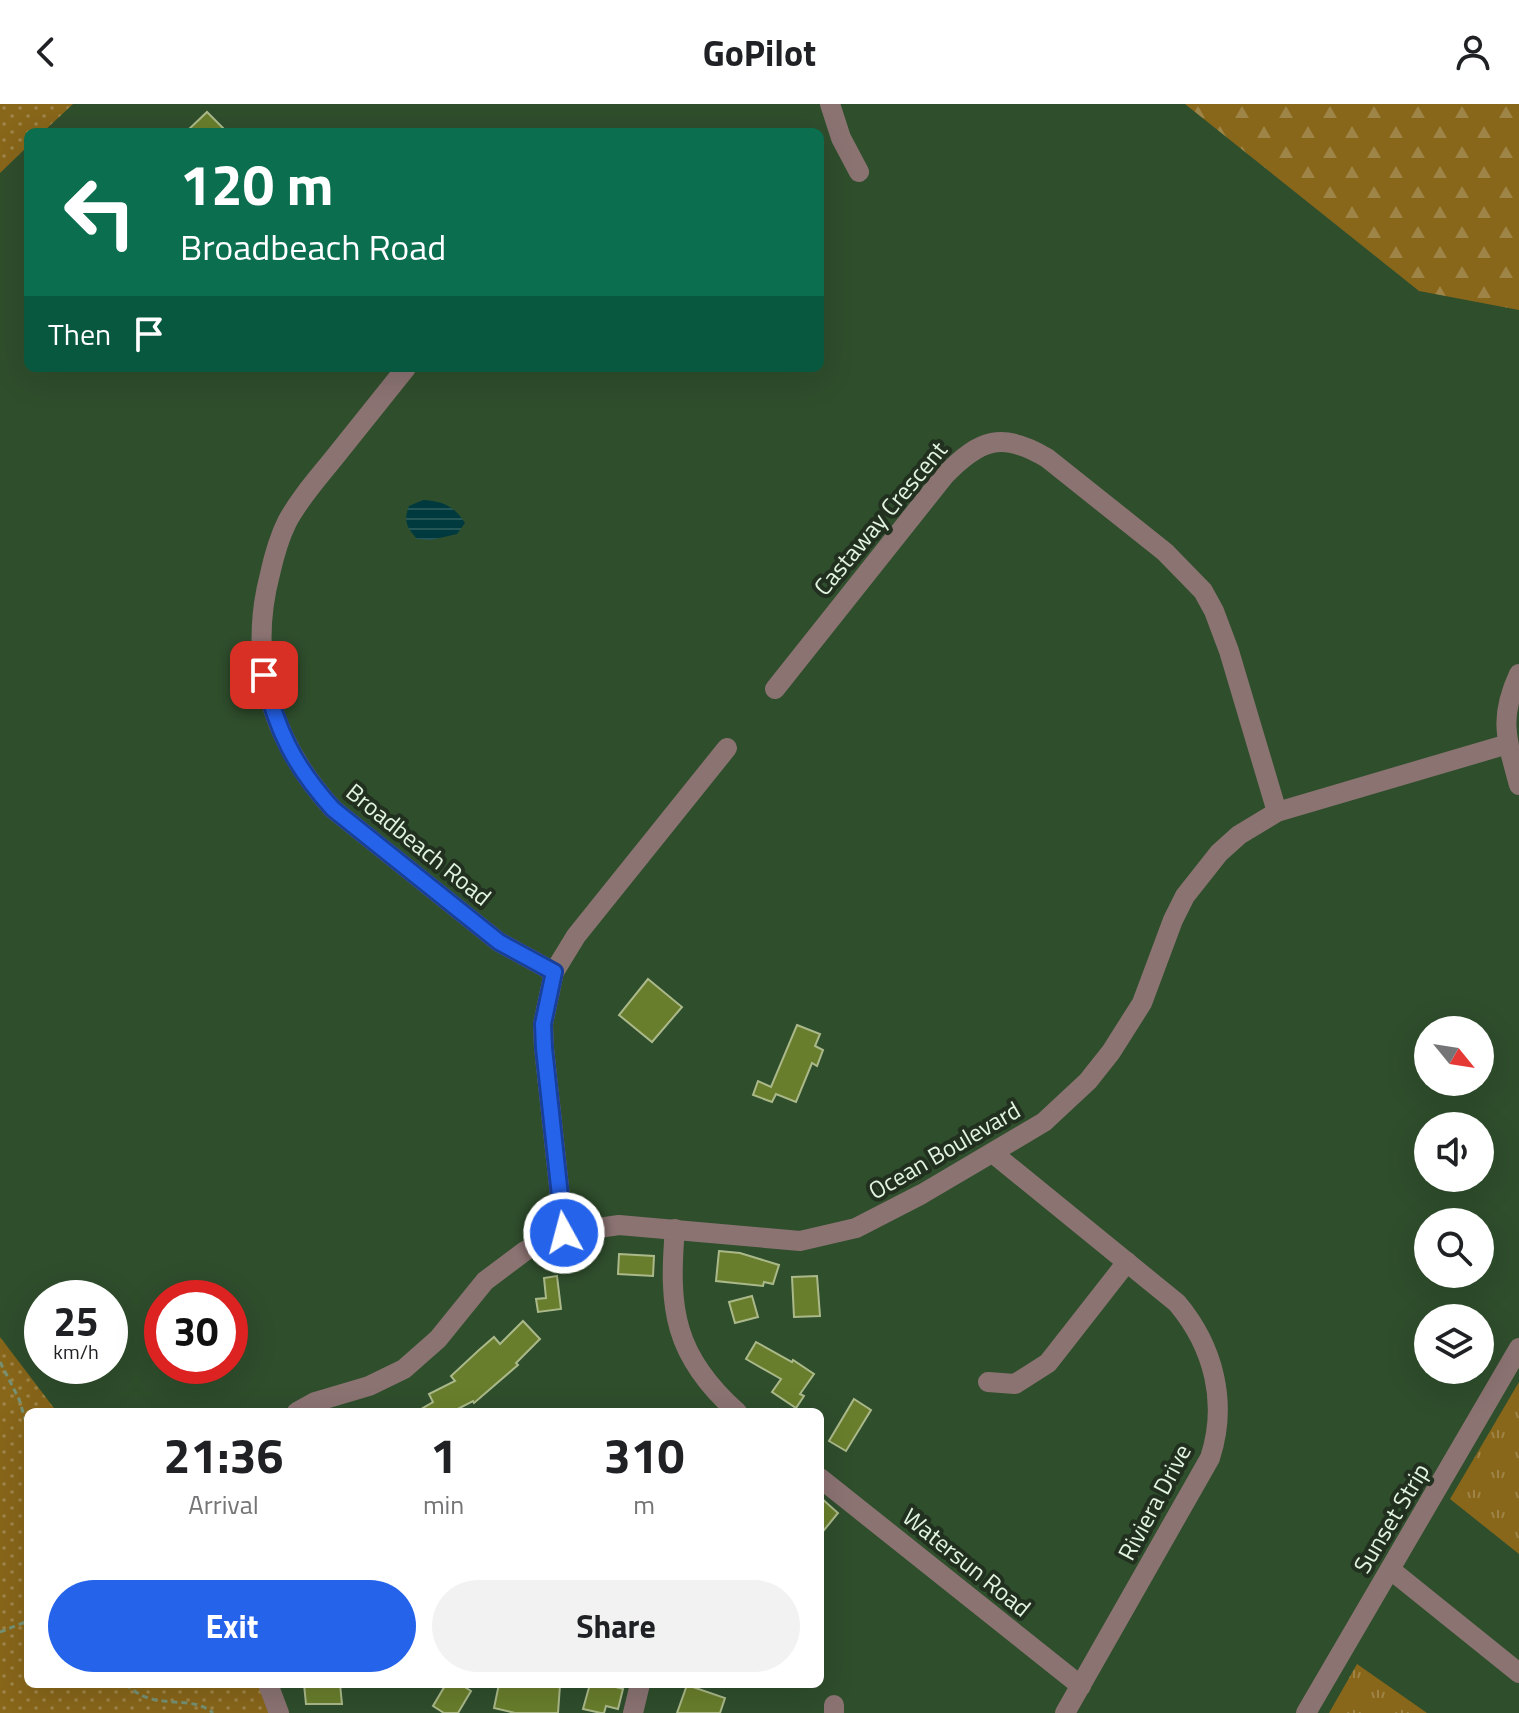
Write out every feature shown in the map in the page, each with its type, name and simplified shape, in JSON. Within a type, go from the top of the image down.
[{"type":"street","points":[[830,104],[841,138],[859,172]]},
{"type":"street","name":"Broadbeach Road","points":[[403,372],[319,477],[287,523],[275,553],[261,616],[260,646],[271,706],[281,735],[296,762],[313,788],[333,809],[499,942],[554,972]]},
{"type":"street","name":"Castaway Crescent","points":[[775,689],[945,475],[967,453],[987,443],[1007,441],[1028,446],[1165,552],[1203,591],[1229,651],[1277,812]]},
{"type":"street","points":[[1519,674],[1507,704],[1505,723],[1519,785]]},
{"type":"street","name":"Ocean Boulevard","points":[[304,1408],[378,1383],[404,1369],[438,1339],[485,1281],[525,1251],[564,1233],[619,1225],[784,1241],[815,1240],[877,1219],[994,1154],[1044,1122],[1088,1081],[1111,1052],[1142,1003],[1185,896],[1219,853],[1249,828],[1277,812],[1508,744]]},
{"type":"street","points":[[564,1233],[543,1024],[554,972],[576,936],[727,748]]},
{"type":"street","name":"Riviera Drive","points":[[994,1154],[1164,1290],[1197,1331],[1217,1385],[1216,1440],[1201,1476],[1065,1713]]},
{"type":"street","points":[[675,1229],[671,1288],[678,1327],[697,1368],[733,1408]]},
{"type":"street","points":[[988,1382],[1015,1384],[1048,1363],[1127,1262]]},
{"type":"street","name":"Sunset Strip","points":[[1306,1713],[1519,1348]]},
{"type":"street","name":"Watersun Road","points":[[824,1481],[1081,1686]]},
{"type":"street","points":[[1391,1570],[1519,1673]]},
{"type":"street","points":[[270,1688],[279,1713]]},
{"type":"street","points":[[633,1713],[639,1688]]},
{"type":"path","points":[[0,1363],[24,1416]]},
{"type":"path","points":[[0,1632],[24,1623]]},
{"type":"path","points":[[132,1688],[155,1704],[201,1706],[213,1713]]},
{"type":"green space","points":[[0,104],[73,104],[47,128],[24,128],[24,150],[0,173]]},
{"type":"green space","points":[[1185,104],[1519,104],[1519,310],[1419,291]]},
{"type":"green space","points":[[0,1337],[24,1369],[24,1384],[36,1384],[54,1408],[24,1408],[24,1688],[270,1688],[279,1713],[0,1713]]},
{"type":"green space","points":[[1519,1382],[1519,1554],[1450,1499]]},
{"type":"green space","points":[[1357,1664],[1427,1713],[1329,1713]]},
{"type":"water","points":[[423,500],[442,503],[457,512],[465,523],[457,534],[431,540],[417,539],[408,528],[406,516],[409,506]]},
{"type":"building","points":[[207,112],[223,128],[190,128]]},
{"type":"building","points":[[648,979],[682,1007],[652,1042],[619,1015]]},
{"type":"building","points":[[797,1025],[820,1034],[815,1046],[823,1050],[817,1066],[812,1063],[796,1102],[776,1094],[772,1102],[753,1095],[758,1081],[771,1087]]},
{"type":"building","points":[[719,1251],[740,1253],[779,1265],[773,1284],[764,1282],[763,1286],[716,1281]]},
{"type":"building","points":[[619,1254],[654,1256],[653,1276],[618,1274]]},
{"type":"building","points":[[557,1276],[561,1309],[538,1312],[536,1299],[546,1298],[544,1278]]},
{"type":"building","points":[[817,1276],[820,1316],[794,1317],[792,1277]]},
{"type":"building","points":[[752,1296],[758,1317],[735,1323],[729,1302]]},
{"type":"building","points":[[523,1321],[540,1339],[516,1363],[518,1365],[474,1403],[460,1408],[423,1408],[433,1402],[429,1394],[455,1381],[451,1376],[494,1337],[500,1344]]},
{"type":"building","points":[[756,1342],[814,1374],[800,1394],[804,1396],[796,1408],[772,1392],[781,1379],[746,1359]]},
{"type":"building","points":[[854,1399],[871,1410],[846,1451],[829,1441]]},
{"type":"building","points":[[824,1501],[838,1513],[824,1530]]},
{"type":"building","points":[[304,1688],[340,1688],[342,1704],[306,1704]]},
{"type":"building","points":[[444,1688],[466,1688],[471,1691],[458,1713],[444,1713],[433,1706]]},
{"type":"building","points":[[498,1688],[560,1688],[558,1713],[515,1713],[494,1708]]},
{"type":"building","points":[[589,1688],[623,1689],[618,1709],[606,1706],[604,1713],[601,1713],[583,1709]]},
{"type":"building","points":[[686,1688],[696,1688],[725,1698],[720,1713],[677,1713]]},
{"type":"route","points":[[264,675],[281,735],[313,788],[333,809],[499,942],[554,972],[543,1024],[564,1233]]}]
